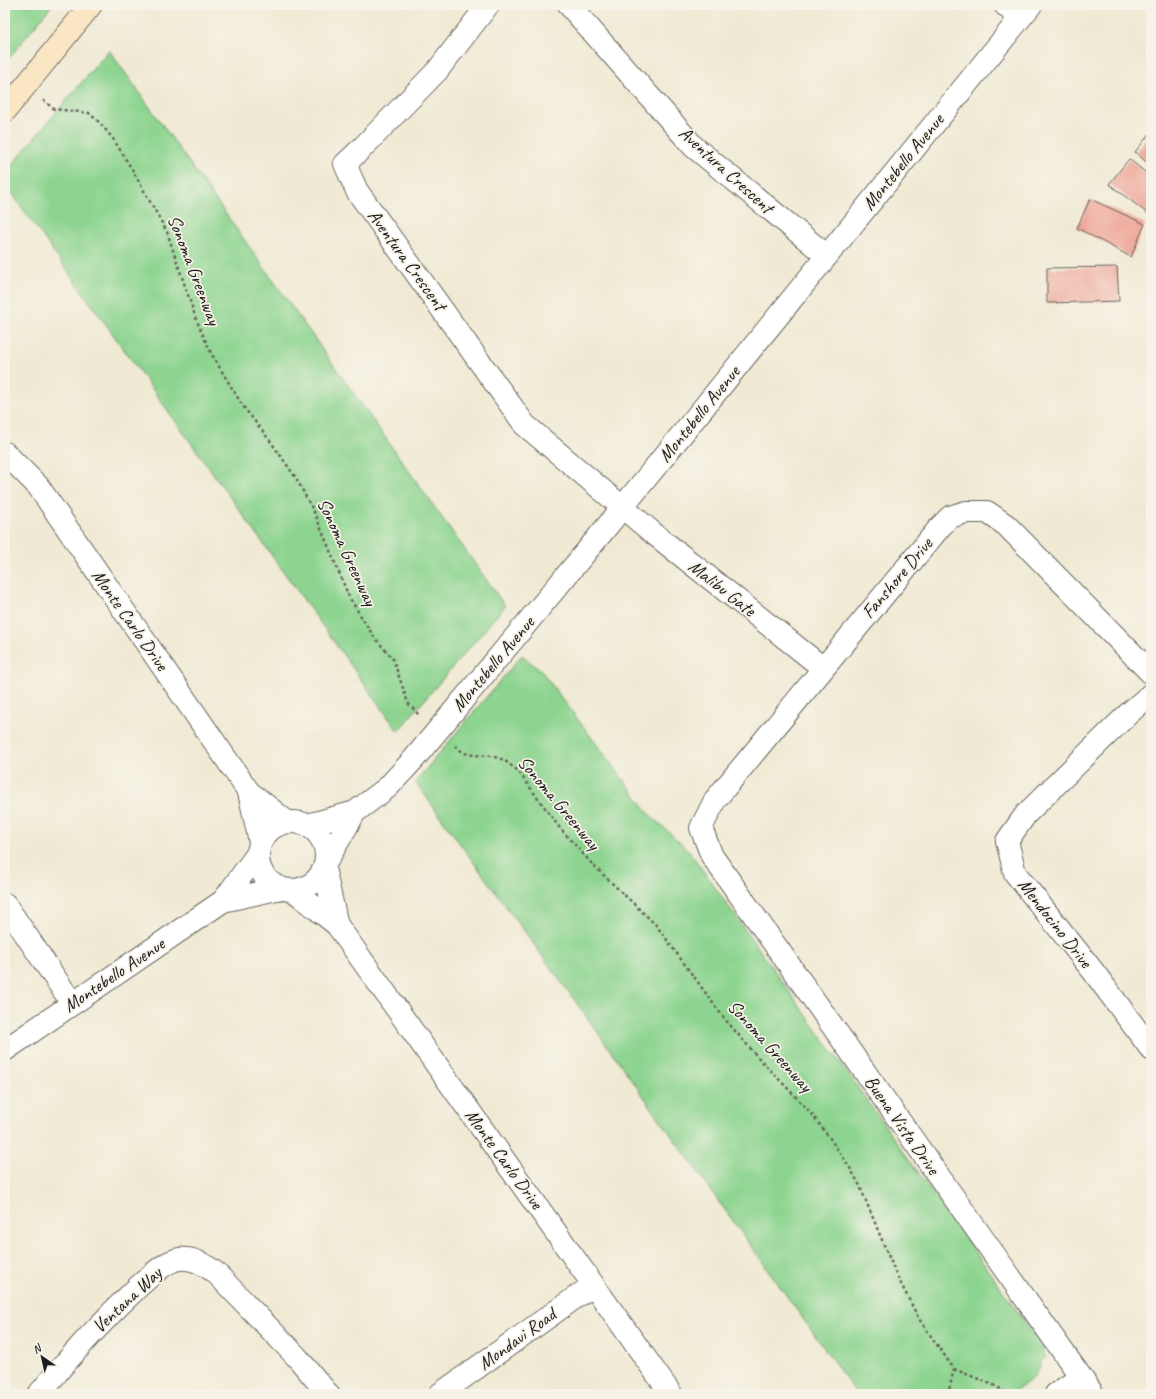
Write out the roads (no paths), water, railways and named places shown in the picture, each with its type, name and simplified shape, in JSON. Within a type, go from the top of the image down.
[{"type":"street","points":[[5,111],[91,5]]},
{"type":"street","name":"Aventura Crescent","points":[[488,5],[438,71],[345,164],[357,191],[525,424],[623,508]]},
{"type":"street","name":"Aventura Crescent","points":[[569,5],[694,147],[827,256]]},
{"type":"street","name":"Montebello Avenue","points":[[324,866],[355,812],[387,788],[413,760],[623,508],[827,256],[1018,9]]},
{"type":"street","name":"Monte Carlo Drive","points":[[5,453],[38,486],[249,792],[297,823]]},
{"type":"street","name":"Malibu Gate","points":[[623,508],[823,668]]},
{"type":"street","name":"Fanshore Drive","points":[[712,856],[701,828],[715,800],[940,527],[950,517],[966,512],[987,512],[1006,525],[1151,673]]},
{"type":"street","name":"Mendocino Drive","points":[[1151,694],[1128,714],[1026,814],[1007,841],[1015,873],[1093,971],[1151,1050]]},
{"type":"street","name":"Monte Carlo Drive","points":[[249,792],[259,848]]},
{"type":"street","name":"Montebello Avenue","points":[[297,823],[355,812]]},
{"type":"street","points":[[297,823],[316,831],[322,839],[326,858],[319,877],[312,884],[303,888],[287,889],[271,883],[263,875],[258,865],[259,848],[265,834],[271,828],[297,823]]},
{"type":"street","name":"Montebello Avenue","points":[[5,1050],[223,901],[259,848]]},
{"type":"street","name":"Buena Vista Drive","points":[[712,856],[1093,1394]]},
{"type":"street","name":"Monte Carlo Drive","points":[[324,866],[337,925]]},
{"type":"street","name":"Montebello Avenue","points":[[223,901],[287,889]]},
{"type":"street","name":"Monte Carlo Drive","points":[[287,889],[337,925],[671,1394]]},
{"type":"street","points":[[5,904],[72,1003]]},
{"type":"street","name":"Ventana Way","points":[[39,1394],[92,1332],[130,1294],[162,1267],[170,1262],[180,1259],[197,1262],[216,1272],[296,1356],[328,1394]]},
{"type":"street","name":"Mondavi Road","points":[[440,1394],[593,1285]]},
{"type":"street","points":[[1056,1394],[1081,1377]]}]
